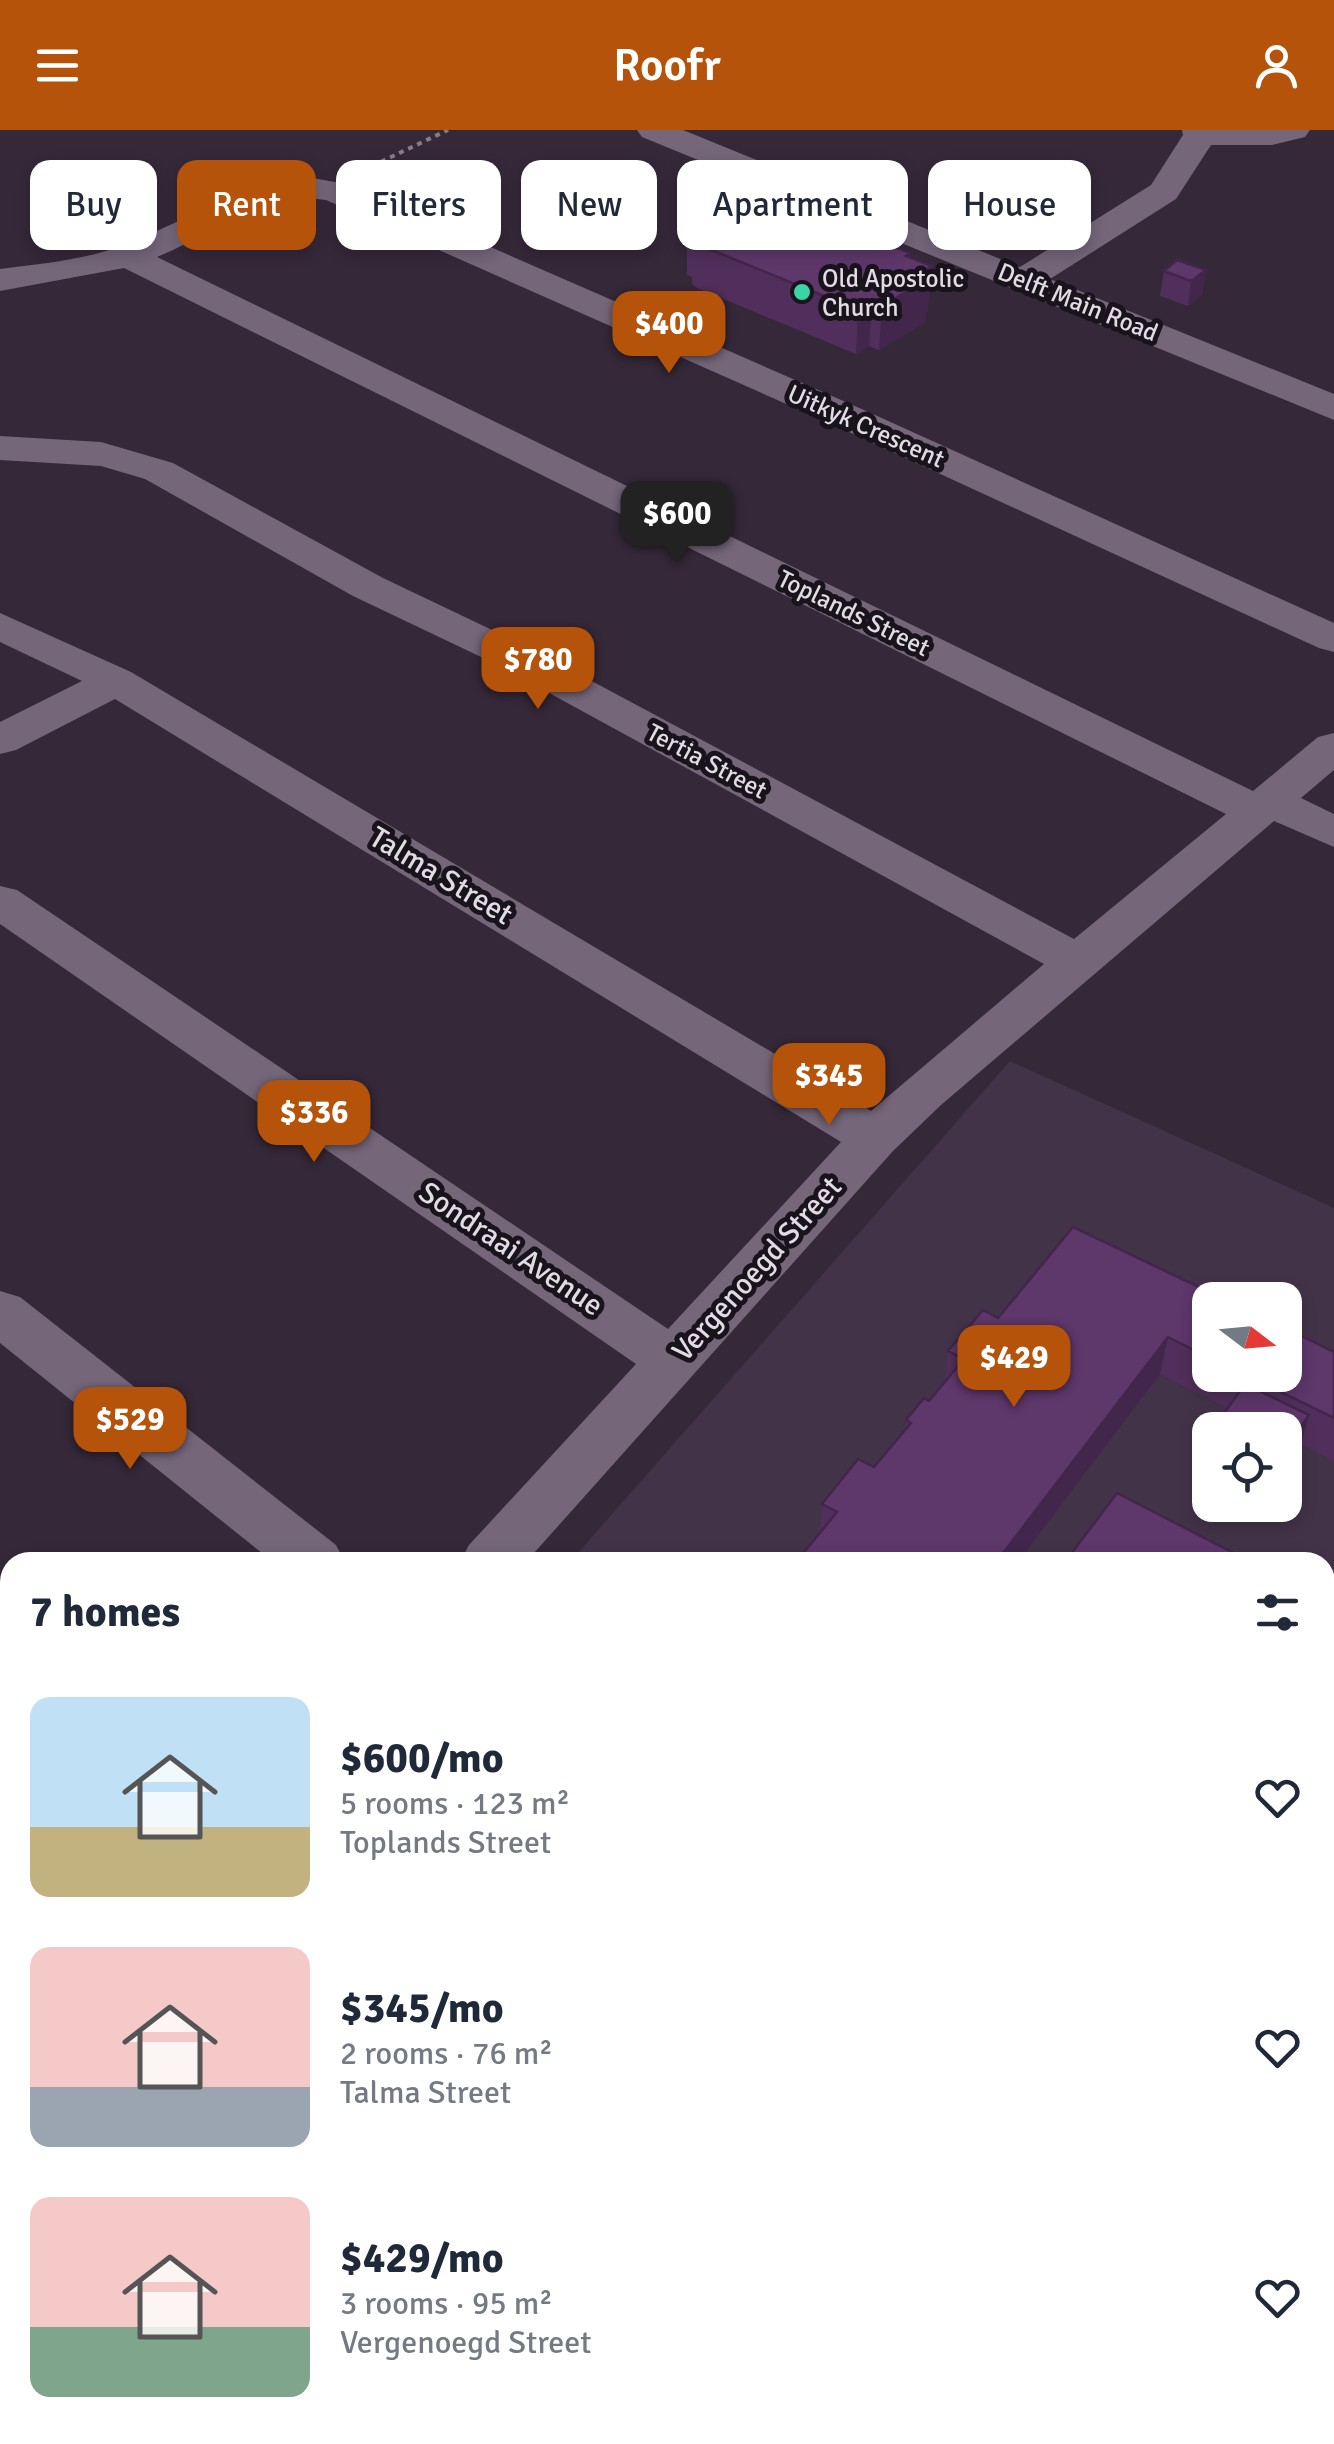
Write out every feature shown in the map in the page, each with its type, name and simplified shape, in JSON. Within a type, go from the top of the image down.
[{"type":"street","name":"Delft Main Road","points":[[654,130],[1334,408]]},
{"type":"street","points":[[1023,280],[1164,192],[1200,133],[1272,134],[1293,130]]},
{"type":"street","name":"Uitkyk Crescent","points":[[0,280],[128,256],[265,192],[294,186],[321,188],[791,392],[1334,638]]},
{"type":"street","name":"Toplands Street","points":[[128,256],[1263,806],[1334,832]]},
{"type":"street","points":[[791,392],[826,371]]},
{"type":"street","name":"Tertia Street","points":[[0,448],[100,453],[135,460],[159,471],[368,586],[515,657],[1078,962]]},
{"type":"street","name":"Talma Street","points":[[0,626],[116,681],[875,1138]]},
{"type":"street","points":[[0,740],[116,681]]},
{"type":"street","points":[[1263,806],[1334,747]]},
{"type":"street","name":"Vergenoegd Street","points":[[499,1552],[875,1138],[923,1092],[1263,806]]},
{"type":"street","name":"Sondraai Avenue","points":[[0,901],[674,1361]]},
{"type":"street","points":[[0,1312],[302,1552]]},
{"type":"path","points":[[385,160],[448,130]]},
{"type":"shaded area","points":[[1010,1061],[1334,1208],[1334,1552],[579,1552]]},
{"type":"building","points":[[712,250],[903,250],[910,253],[906,256],[932,266],[919,274],[929,278],[882,306],[872,302],[858,310]]},
{"type":"building","points":[[1177,260],[1206,270],[1191,281],[1164,271]]},
{"type":"building","points":[[1073,1227],[1192,1284],[1192,1349],[1168,1337],[1004,1552],[804,1552],[837,1512],[822,1504],[858,1459],[874,1467],[911,1423],[906,1420],[924,1398],[929,1401],[964,1359],[948,1351],[983,1310],[998,1318]]},
{"type":"building","points":[[1302,1336],[1334,1352],[1334,1418],[1281,1392],[1302,1392]]},
{"type":"building","points":[[1239,1392],[1262,1392],[1309,1415],[1302,1425],[1302,1412],[1225,1412]]},
{"type":"building","points":[[1117,1493],[1232,1552],[1073,1552]]},
{"type":"place","name":"Old Apostolic Church","points":[[802,292]]}]
